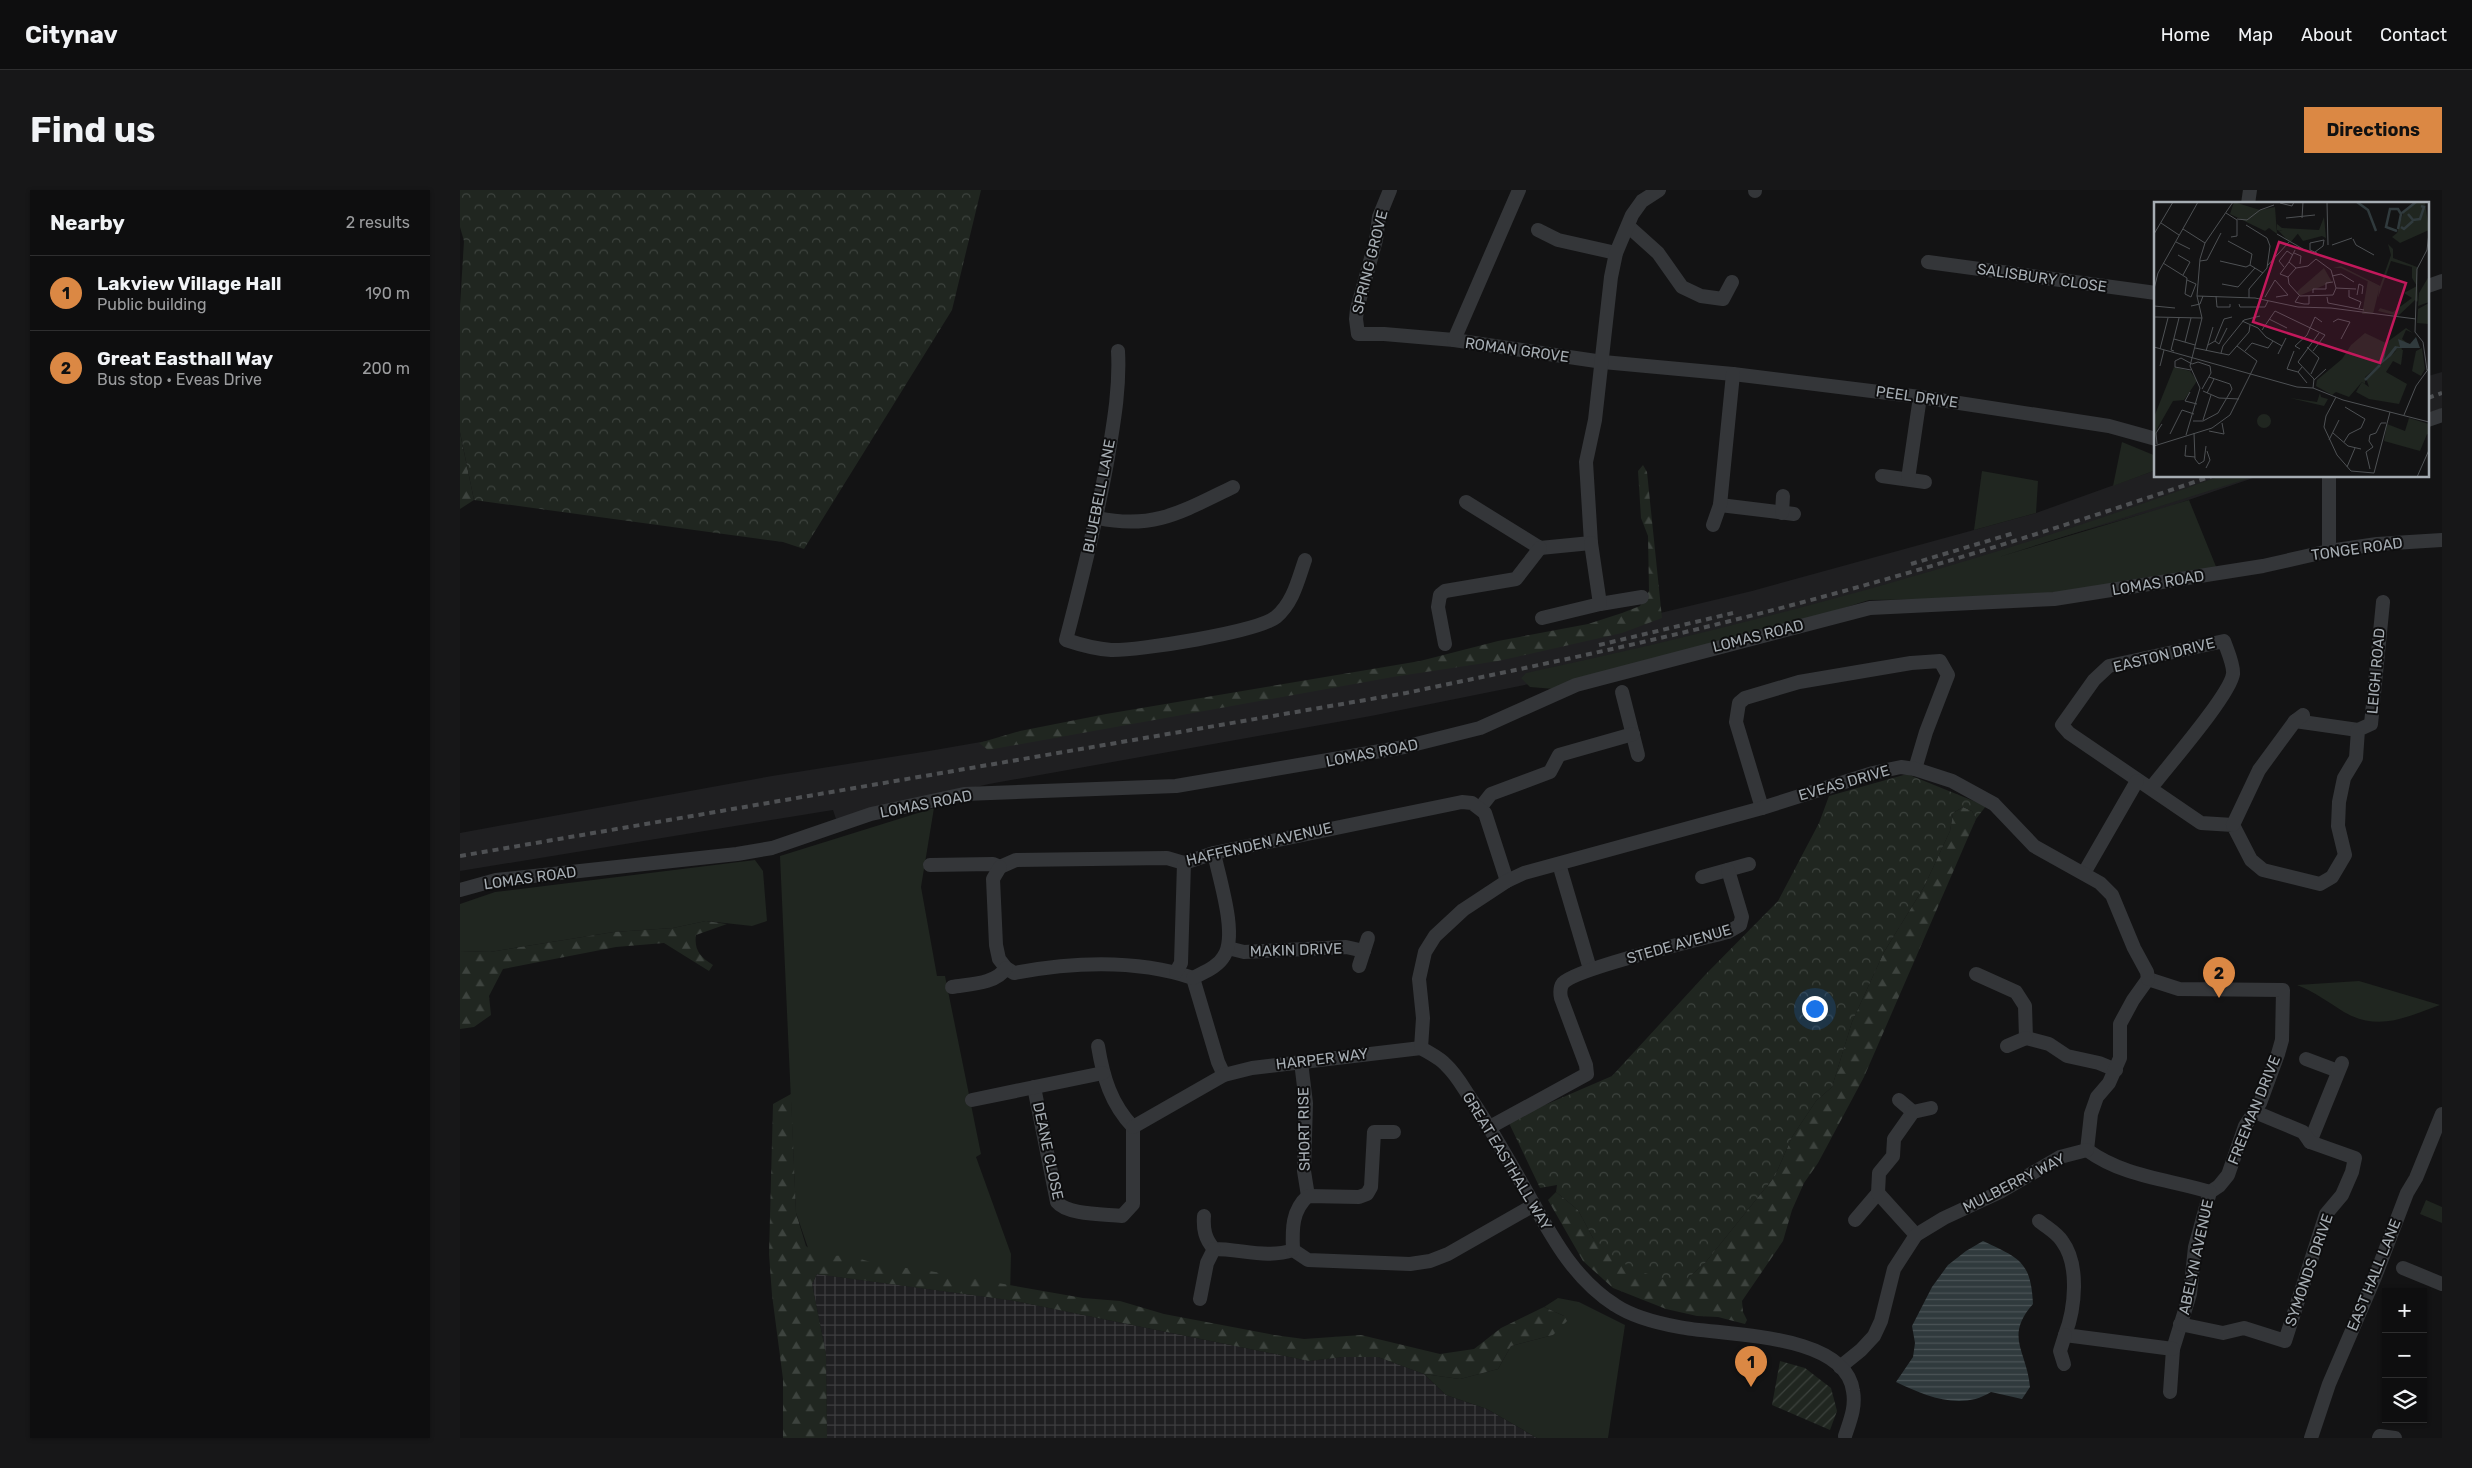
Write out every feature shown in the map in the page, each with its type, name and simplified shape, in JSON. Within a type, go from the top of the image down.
[{"type":"street","name":"SPRING GROVE","points":[[1358,334],[1357,309],[1376,240],[1379,216],[1390,190]]},
{"type":"street","points":[[1454,340],[1519,190]]},
{"type":"street","points":[[1600,604],[1591,543],[1586,462],[1595,420],[1611,277],[1616,253],[1628,226],[1642,201],[1659,190]]},
{"type":"street","points":[[1628,226],[1658,252],[1682,287],[1688,292],[1723,299],[1732,282]]},
{"type":"street","points":[[1538,230],[1558,240],[1616,253]]},
{"type":"street","name":"SALISBURY CLOSE","points":[[1928,262],[2154,293]]},
{"type":"street","points":[[2430,285],[2442,280]]},
{"type":"street","name":"ROMAN GROVE","points":[[1358,334],[1384,334],[1454,340],[1602,362],[1676,369]]},
{"type":"street","name":"BLUEBELL LANE","points":[[1118,351],[1120,379],[1098,518],[1066,640],[1083,646],[1112,650],[1142,648],[1260,626],[1275,618],[1285,608],[1292,597],[1305,560]]},
{"type":"street","name":"PEEL DRIVE","points":[[1676,369],[1733,374],[1920,397],[2109,426],[2154,438]]},
{"type":"street","points":[[1713,525],[1720,505],[1733,374]]},
{"type":"street","points":[[1908,479],[1920,397]]},
{"type":"street","points":[[2430,419],[2442,415]]},
{"type":"street","points":[[1882,476],[1925,482]]},
{"type":"street","points":[[2329,478],[2329,551]]},
{"type":"street","points":[[1098,518],[1120,523],[1137,523],[1172,516],[1233,487]]},
{"type":"street","points":[[1720,505],[1788,513],[1784,496]]},
{"type":"street","points":[[1466,502],[1540,548],[1591,543]]},
{"type":"street","name":"TONGE ROAD","points":[[2272,564],[2329,551],[2377,544],[2442,540]]},
{"type":"street","points":[[1444,644],[1438,607],[1440,595],[1445,591],[1516,579],[1540,548]]},
{"type":"street","name":"LOMAS ROAD","points":[[460,890],[496,880],[737,854],[772,848],[871,814],[964,794],[1176,786],[1404,747],[1480,728],[1576,685],[1870,608],[2054,599],[2272,564]]},
{"type":"street","points":[[1542,618],[1600,604],[1642,597]]},
{"type":"street","name":"LEIGH ROAD","points":[[2233,825],[2251,860],[2263,870],[2320,884],[2332,877],[2345,856],[2338,826],[2339,802],[2344,778],[2356,758],[2358,730],[2371,724],[2383,602]]},
{"type":"street","name":"EASTON DRIVE","points":[[2137,781],[2069,733],[2062,725],[2094,680],[2109,666],[2224,640],[2233,673],[2230,683],[2220,700],[2151,788]]},
{"type":"street","points":[[1762,808],[1736,722],[1739,703],[1745,698],[1799,682],[1911,662],[1940,661],[1948,675],[1926,732],[1915,769]]},
{"type":"street","points":[[1622,692],[1638,755]]},
{"type":"street","points":[[2084,872],[2137,781],[2151,788],[2179,810],[2202,823],[2233,825],[2259,770],[2299,718],[2358,730]]},
{"type":"street","points":[[1507,881],[1487,818],[1480,808],[1491,794],[1550,772],[1559,755],[1633,734]]},
{"type":"street","name":"EVEAS DRIVE","points":[[1560,864],[1762,808],[1874,773],[1901,767],[1915,769],[1952,781],[1994,804],[2034,846],[2084,872],[2100,883],[2112,895],[2134,948],[2147,972],[2148,979]]},
{"type":"street","name":"HAFFENDEN AVENUE","points":[[930,865],[993,864],[1000,867],[1016,860],[1167,858],[1184,863],[1214,853],[1462,802],[1472,803],[1480,808]]},
{"type":"street","name":"MAKIN DRIVE","points":[[1193,978],[1215,966],[1224,957],[1228,948],[1229,928],[1214,853]]},
{"type":"street","points":[[1176,972],[1181,963],[1184,863]]},
{"type":"street","points":[[1421,1048],[1423,1018],[1419,979],[1425,952],[1435,936],[1463,910],[1507,881],[1524,873],[1560,864],[1590,970]]},
{"type":"street","points":[[1702,877],[1748,864]]},
{"type":"street","points":[[1000,867],[993,879],[996,945],[999,959],[1006,968],[1014,973],[1090,964],[1140,967],[1176,972],[1193,978],[1218,1062],[1224,1075],[1133,1127],[1124,1117],[1109,1092],[1098,1046]]},
{"type":"street","name":"STEDE AVENUE","points":[[1490,1128],[1586,1074],[1586,1065],[1560,991],[1564,983],[1590,970],[1728,932],[1740,925],[1742,917],[1728,870]]},
{"type":"street","name":"MAKIN DRIVE","points":[[1228,948],[1244,952],[1366,945],[1359,966]]},
{"type":"street","points":[[952,987],[993,979],[1001,976],[1006,968]]},
{"type":"street","points":[[1976,974],[2016,992],[2025,1006],[2026,1038]]},
{"type":"street","points":[[2088,1150],[2091,1114],[2097,1097],[2109,1083],[2120,1058],[2120,1024],[2133,1000],[2148,979]]},
{"type":"street","name":"FREEMAN DRIVE","points":[[2148,979],[2179,989],[2283,990],[2282,1040],[2255,1112],[2245,1126],[2228,1175],[2219,1186],[2210,1192]]},
{"type":"street","points":[[2007,1046],[2026,1038],[2049,1044],[2067,1056],[2099,1063],[2116,1070]]},
{"type":"street","name":"HARPER WAY","points":[[1224,1075],[1252,1068],[1421,1048]]},
{"type":"street","name":"GREAT EASTHALL WAY","points":[[1421,1048],[1446,1064],[1490,1128],[1554,1241],[1582,1279],[1614,1305],[1633,1315],[1679,1327],[1750,1335],[1806,1347],[1823,1354],[1840,1367],[1850,1380],[1854,1391],[1853,1412],[1844,1437]]},
{"type":"street","points":[[2306,1060],[2340,1067],[2310,1142]]},
{"type":"street","name":"SHORT RISE","points":[[1302,1062],[1306,1103],[1304,1170],[1308,1196]]},
{"type":"street","name":"DEANE CLOSE","points":[[972,1100],[1103,1073]]},
{"type":"street","name":"DEANE CLOSE","points":[[1034,1087],[1054,1194],[1061,1208],[1122,1216],[1129,1210],[1133,1204],[1134,1192],[1133,1127]]},
{"type":"street","points":[[1899,1100],[1913,1112]]},
{"type":"street","points":[[1855,1220],[1878,1193],[1879,1173],[1893,1156],[1894,1139],[1913,1112],[1931,1108]]},
{"type":"street","points":[[2255,1112],[2303,1132],[2310,1142]]},
{"type":"street","name":"EAST HALL LANE","points":[[2311,1438],[2329,1384],[2375,1277],[2407,1193],[2416,1178],[2442,1114]]},
{"type":"street","points":[[1293,1250],[1296,1209],[1308,1196],[1359,1197],[1367,1194],[1371,1187],[1374,1132],[1394,1132]]},
{"type":"street","name":"SYMONDS DRIVE","points":[[2180,1324],[2223,1333],[2244,1328],[2285,1341],[2326,1214],[2342,1195],[2352,1172],[2355,1158],[2310,1142]]},
{"type":"street","name":"ABELYN AVENUE","points":[[2088,1150],[2103,1161],[2123,1170],[2210,1192],[2194,1247],[2190,1294],[2173,1349],[2170,1392]]},
{"type":"street","name":"MULBERRY WAY","points":[[1840,1367],[1861,1350],[1874,1336],[1881,1321],[1894,1269],[1916,1235],[1944,1218],[2000,1192],[2060,1156],[2088,1150]]},
{"type":"street","points":[[1878,1193],[1916,1235]]},
{"type":"street","points":[[1204,1216],[1203,1228],[1209,1243],[1214,1249],[1272,1255],[1293,1250],[1308,1260],[1410,1264],[1430,1261],[1448,1254],[1534,1205]]},
{"type":"street","points":[[2039,1221],[2063,1241],[2072,1267],[2075,1284],[2069,1324],[2060,1351],[2064,1364]]},
{"type":"street","points":[[1200,1299],[1208,1263],[1214,1249]]},
{"type":"street","points":[[2403,1268],[2442,1284]]},
{"type":"street","points":[[2065,1334],[2112,1343],[2173,1349]]},
{"type":"street","points":[[2379,1438],[2380,1436],[2395,1438]]},
{"type":"shaded area","points":[[2442,372],[2442,408],[2430,412],[2430,375]]},
{"type":"shaded area","points":[[2154,471],[2154,478],[2253,478],[2165,508],[2068,535],[1760,630],[1549,680],[1371,716],[989,784],[836,819],[833,810],[460,871],[460,833],[772,776],[929,751],[1286,689],[1564,636],[1752,591],[2036,513]]},
{"type":"shaded area","points":[[1983,1241],[2014,1257],[2026,1270],[2029,1278],[2033,1304],[2024,1316],[2019,1335],[2030,1387],[2022,1399],[1991,1392],[1979,1398],[1955,1401],[1931,1396],[1896,1382],[1913,1357],[1915,1343],[1912,1326],[1932,1287],[1948,1265]]},
{"type":"shaded area","points":[[817,1274],[1010,1300],[1309,1361],[1343,1357],[1378,1357],[1424,1374],[1446,1395],[1487,1409],[1537,1438],[827,1438],[826,1354],[812,1284]]},
{"type":"green space","points":[[460,190],[981,190],[952,310],[804,549],[783,542],[474,500],[460,432],[460,306],[464,241],[460,227]]},
{"type":"green space","points":[[460,433],[474,500],[460,509]]},
{"type":"green space","points":[[2122,442],[2154,455],[2154,471],[2113,486]]},
{"type":"green space","points":[[1643,465],[1647,472],[1662,618],[1622,633],[1498,661],[1393,677],[988,750],[979,743],[1020,731],[1106,714],[1420,661],[1498,641],[1588,624],[1640,606],[1649,591],[1648,536],[1641,518],[1638,471]]},
{"type":"green space","points":[[1982,471],[2038,481],[2036,513],[1974,530]]},
{"type":"green space","points":[[2214,478],[2250,478],[1999,557],[2189,500],[2217,569],[2033,598],[1869,600],[1554,689],[1530,687],[1521,678],[1526,673],[1702,633],[1877,587],[2050,535]]},
{"type":"green space","points":[[1907,774],[1986,806],[1976,819],[1972,811],[1963,807],[1953,813],[1950,831],[1924,887],[1884,952],[1852,1022],[1832,1087],[1816,1101],[1792,1137],[1775,1176],[1705,1263],[1688,1278],[1677,1283],[1635,1270],[1615,1258],[1593,1238],[1578,1210],[1556,1192],[1557,1185],[1540,1188],[1508,1121],[1612,1076],[1705,975],[1778,901],[1819,823],[1829,796]]},
{"type":"green space","points":[[1963,807],[1972,811],[1976,819],[1864,1077],[1818,1163],[1804,1183],[1792,1210],[1783,1241],[1742,1301],[1743,1312],[1747,1320],[1745,1324],[1718,1317],[1697,1316],[1666,1309],[1613,1288],[1583,1261],[1548,1200],[1556,1192],[1578,1210],[1593,1238],[1688,1278],[1705,1263],[1775,1176],[1792,1137],[1816,1101],[1832,1087],[1852,1022],[1884,952],[1924,887],[1950,831],[1953,813]]},
{"type":"green space","points":[[934,808],[921,887],[937,976],[945,976],[981,1154],[976,1157],[1011,1254],[1010,1300],[817,1274],[796,1213],[780,856]]},
{"type":"green space","points":[[755,860],[763,871],[767,921],[752,926],[706,921],[673,928],[614,932],[490,952],[460,951],[460,904],[495,892]]},
{"type":"green space","points":[[706,921],[727,924],[696,935],[696,945],[699,953],[713,965],[709,971],[664,943],[616,947],[503,969],[489,996],[491,1015],[474,1027],[460,1029],[460,951],[490,952],[614,932],[673,928]]},
{"type":"green space","points":[[2359,981],[2440,1005],[2392,1021],[2369,1021],[2344,1012],[2316,994],[2297,985]]},
{"type":"green space","points":[[791,1094],[796,1213],[806,1246],[820,1257],[847,1255],[884,1266],[918,1269],[1083,1298],[1120,1301],[1164,1314],[1274,1335],[1304,1339],[1361,1335],[1440,1354],[1474,1349],[1501,1328],[1544,1307],[1564,1316],[1567,1321],[1553,1335],[1511,1346],[1498,1369],[1460,1379],[1424,1374],[1378,1357],[1343,1357],[1309,1361],[1010,1300],[817,1274],[812,1284],[826,1354],[827,1438],[783,1438],[783,1379],[772,1295],[769,1254],[773,1104]]},
{"type":"green space","points":[[2426,1200],[2442,1207],[2442,1223],[2420,1214]]},
{"type":"green space","points":[[1558,1298],[1579,1302],[1625,1325],[1608,1438],[1537,1438],[1487,1409],[1446,1395],[1424,1374],[1460,1379],[1498,1369],[1511,1346],[1553,1335],[1564,1316],[1544,1307]]},
{"type":"green space","points":[[1780,1361],[1805,1368],[1831,1388],[1837,1411],[1830,1430],[1772,1405]]},
{"type":"railway","points":[[2430,397],[2442,393]]},
{"type":"railway","points":[[460,856],[1406,693],[1562,660],[1718,624],[1904,574],[2028,537],[2206,478]]},
{"type":"railway","points":[[1911,564],[2014,533]]},
{"type":"railway","points":[[1599,645],[1733,613]]},
{"type":"place","name":"Great Easthall Way","points":[[2219,998]]},
{"type":"place","name":"Lakview Village Hall","points":[[1751,1387]]}]
